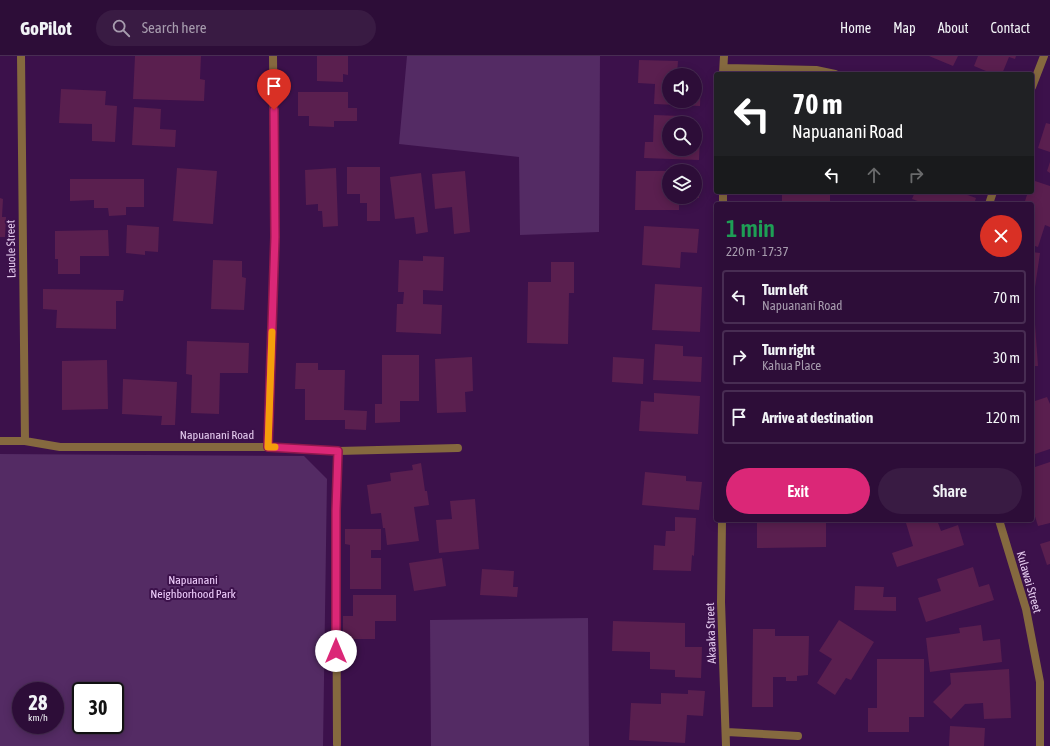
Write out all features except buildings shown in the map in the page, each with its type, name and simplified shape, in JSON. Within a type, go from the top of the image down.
[{"type":"street","name":"Lauole Street","points":[[21,56],[25,441]]},
{"type":"street","points":[[268,447],[275,237],[273,56]]},
{"type":"street","points":[[724,56],[724,71],[816,70],[826,72]]},
{"type":"street","points":[[1034,81],[1044,56]]},
{"type":"street","name":"Napuanani Road","points":[[0,441],[25,441],[60,447],[268,447],[338,451],[458,448]]},
{"type":"street","points":[[337,744],[336,511],[338,451]]},
{"type":"street","name":"Akaaka Street","points":[[722,522],[721,602],[726,746]]},
{"type":"street","name":"Kulawai Street","points":[[1000,522],[1026,609],[1040,682],[1040,746]]},
{"type":"street","points":[[726,732],[798,736]]},
{"type":"green space","points":[[407,56],[600,56],[599,232],[520,235],[519,157],[399,144]]},
{"type":"green space","name":"Napuanani Neighborhood Park","points":[[0,454],[304,456],[327,479],[323,746],[0,746]]},
{"type":"green space","points":[[588,618],[589,746],[431,746],[430,620]]},
{"type":"slow traffic","points":[[272,332],[268,447],[275,447]]},
{"type":"route","points":[[274,110],[275,237],[268,447],[338,451],[336,511],[336,651]]}]
